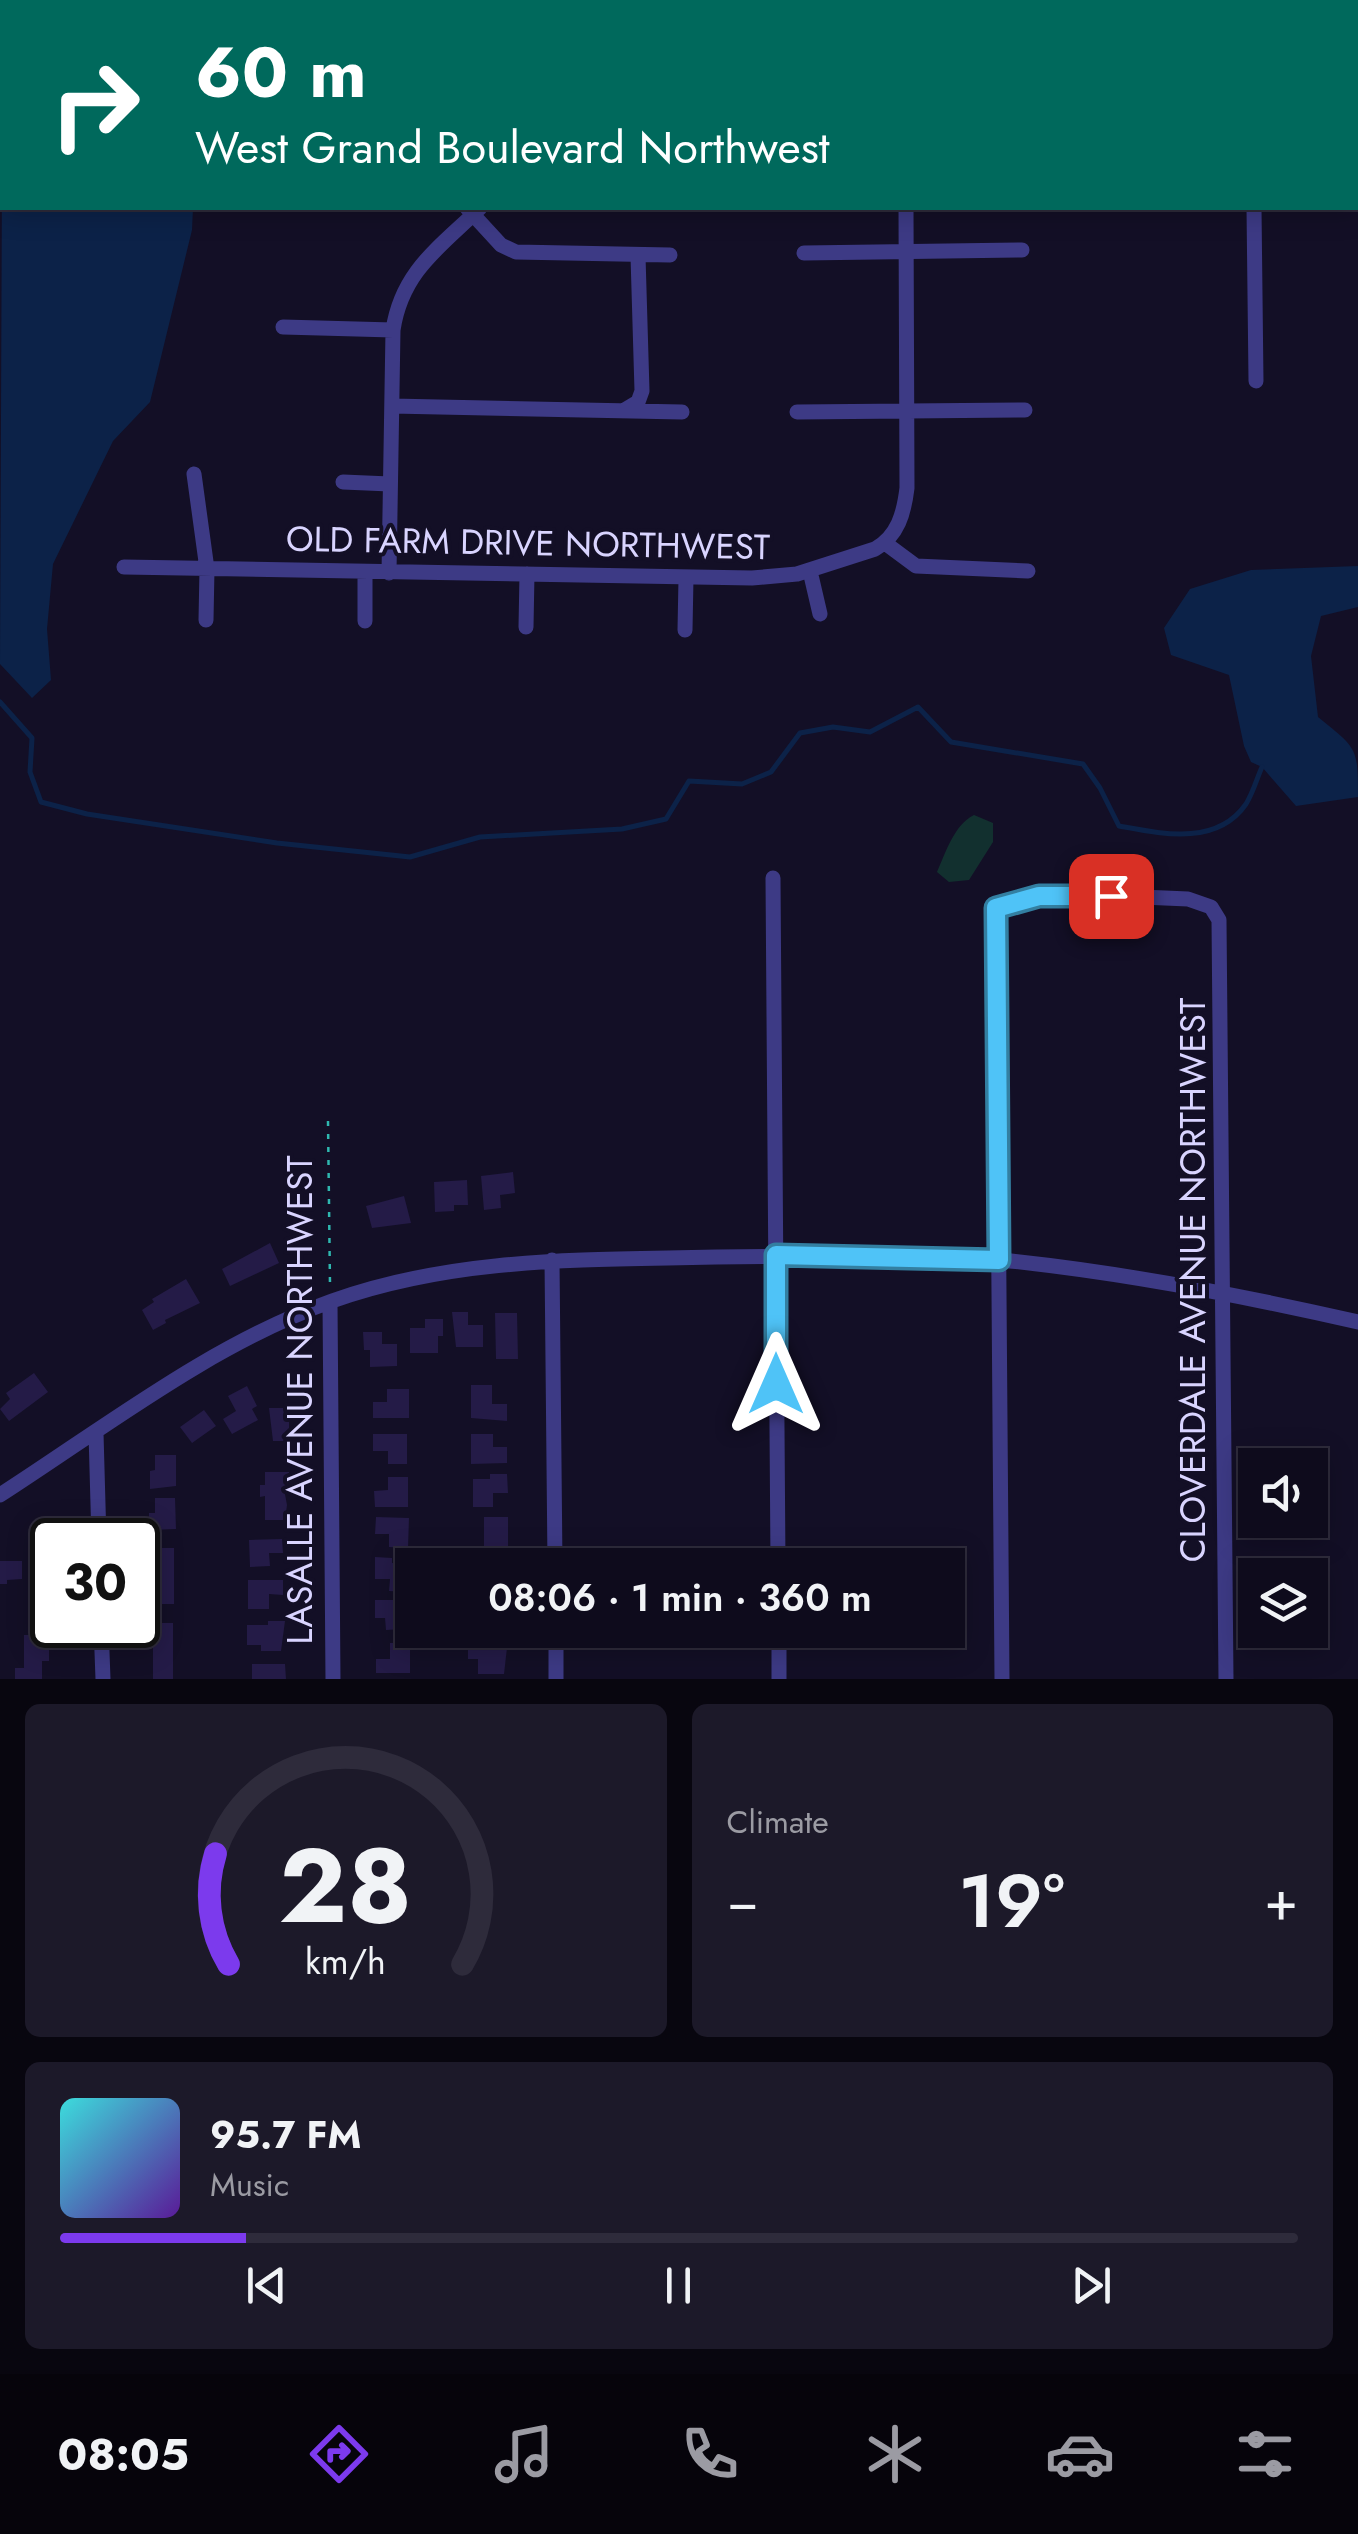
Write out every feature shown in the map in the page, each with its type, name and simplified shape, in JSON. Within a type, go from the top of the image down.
[{"type":"street","points":[[389,572],[393,330],[399,300],[410,277],[473,210],[501,245],[516,252],[670,256]]},
{"type":"street","points":[[906,210],[906,501],[886,543],[916,566],[1028,571]]},
{"type":"street","points":[[1254,210],[1256,381]]},
{"type":"street","points":[[804,253],[1022,250]]},
{"type":"street","points":[[623,411],[635,405],[642,391],[638,256]]},
{"type":"street","points":[[283,327],[393,330]]},
{"type":"street","points":[[392,406],[682,412]]},
{"type":"street","points":[[797,412],[1024,410]]},
{"type":"street","points":[[194,474],[206,569],[206,620]]},
{"type":"street","points":[[343,482],[390,484]]},
{"type":"street","name":"OLD FARM DRIVE NORTHWEST","points":[[124,567],[770,578],[810,570],[886,543]]},
{"type":"street","points":[[810,570],[820,614]]},
{"type":"street","points":[[365,572],[365,621]]},
{"type":"street","points":[[526,627],[527,574]]},
{"type":"street","points":[[684,630],[686,578]]},
{"type":"street","points":[[773,878],[778,1548]]},
{"type":"street","name":"CLOVERDALE AVENUE NORTHWEST","points":[[999,1260],[996,908],[1039,896],[1072,894],[1188,899],[1211,907],[1219,920],[1221,940],[1226,1679]]},
{"type":"street","points":[[0,1495],[218,1354],[330,1302],[430,1273],[552,1260],[776,1255],[999,1260],[1222,1290],[1358,1322]]},
{"type":"street","points":[[552,1260],[555,1548]]},
{"type":"street","points":[[999,1260],[1002,1679]]},
{"type":"street","name":"LASALLE AVENUE NORTHWEST","points":[[330,1302],[333,1679]]},
{"type":"street","points":[[96,1433],[98,1518]]},
{"type":"street","points":[[102,1648],[103,1679]]},
{"type":"street","points":[[556,1648],[556,1679]]},
{"type":"street","points":[[778,1648],[779,1679]]},
{"type":"path","name":"LASALLE AVENUE NORTHWEST","points":[[328,1121],[330,1302]]},
{"type":"green space","points":[[974,815],[993,823],[993,842],[969,880],[949,882],[937,872],[956,832]]},
{"type":"water","points":[[2,210],[193,210],[192,230],[150,402],[113,441],[53,564],[47,629],[51,680],[32,698],[0,664]]},
{"type":"water","points":[[1358,566],[1358,607],[1321,616],[1311,656],[1318,717],[1353,750],[1358,797],[1296,806],[1262,767],[1251,762],[1229,675],[1171,655],[1164,628],[1190,589],[1251,570]]},
{"type":"building","points":[[513,1172],[515,1193],[500,1195],[501,1208],[484,1210],[481,1176]]},
{"type":"building","points":[[467,1180],[468,1205],[435,1212],[434,1182]]},
{"type":"building","points":[[404,1196],[411,1223],[372,1228],[366,1206]]},
{"type":"building","points":[[270,1243],[279,1263],[230,1286],[222,1269]]},
{"type":"building","points":[[186,1279],[200,1303],[153,1330],[142,1310],[154,1302],[152,1299]]},
{"type":"building","points":[[452,1312],[468,1312],[468,1325],[483,1325],[483,1347],[456,1347]]},
{"type":"building","points":[[495,1313],[517,1313],[518,1359],[496,1359]]},
{"type":"building","points":[[425,1319],[443,1319],[438,1353],[410,1353],[410,1328],[425,1328]]},
{"type":"building","points":[[363,1332],[382,1332],[382,1344],[397,1344],[397,1366],[370,1367],[370,1350],[364,1350]]},
{"type":"building","points":[[34,1373],[48,1392],[9,1421],[0,1409],[10,1399],[6,1393]]},
{"type":"building","points":[[471,1385],[492,1385],[492,1404],[507,1404],[507,1421],[471,1418]]},
{"type":"building","points":[[247,1386],[257,1406],[252,1409],[258,1420],[232,1434],[223,1419],[236,1411],[228,1396]]},
{"type":"building","points":[[387,1389],[409,1389],[409,1418],[373,1418],[373,1402],[387,1402]]},
{"type":"building","points":[[269,1408],[289,1408],[289,1441],[273,1441]]},
{"type":"building","points":[[204,1410],[216,1426],[192,1443],[180,1427]]},
{"type":"building","points":[[373,1434],[407,1434],[407,1464],[388,1464],[388,1451],[373,1451]]},
{"type":"building","points":[[471,1434],[493,1434],[493,1447],[507,1447],[507,1463],[471,1464]]},
{"type":"building","points":[[155,1455],[176,1455],[176,1486],[150,1489]]},
{"type":"building","points":[[265,1472],[289,1472],[289,1489],[284,1489],[285,1520],[265,1520],[265,1496],[260,1497],[260,1485],[265,1485]]},
{"type":"building","points":[[490,1474],[507,1474],[508,1493],[493,1493],[493,1507],[473,1507],[473,1479],[490,1479]]},
{"type":"building","points":[[388,1477],[408,1477],[408,1507],[375,1507],[374,1491],[388,1490]]},
{"type":"building","points":[[155,1498],[175,1498],[176,1529],[160,1530],[160,1518],[149,1518],[149,1513],[155,1513]]},
{"type":"building","points":[[376,1517],[409,1518],[408,1548],[389,1547],[389,1534],[375,1534]]},
{"type":"building","points":[[484,1517],[508,1517],[508,1546],[484,1547]]},
{"type":"building","points":[[282,1539],[283,1553],[269,1553],[270,1566],[250,1567],[249,1540]]},
{"type":"building","points":[[160,1548],[174,1548],[174,1604],[160,1604]]},
{"type":"building","points":[[375,1557],[392,1558],[395,1591],[389,1591],[390,1579],[375,1579]]},
{"type":"building","points":[[0,1561],[22,1561],[22,1579],[0,1584]]},
{"type":"building","points":[[248,1580],[283,1580],[283,1595],[269,1594],[269,1609],[248,1609]]},
{"type":"building","points":[[375,1600],[395,1600],[395,1630],[386,1630],[385,1618],[375,1618]]},
{"type":"building","points":[[268,1621],[285,1621],[281,1651],[261,1651],[261,1645],[247,1645],[247,1625],[268,1625]]},
{"type":"building","points":[[160,1623],[173,1623],[173,1679],[153,1679],[153,1648],[160,1648]]},
{"type":"building","points":[[24,1635],[30,1635],[30,1648],[49,1648],[49,1661],[42,1661],[42,1679],[15,1679],[15,1668],[24,1668]]},
{"type":"building","points":[[390,1643],[395,1643],[395,1648],[410,1648],[410,1673],[376,1673],[376,1659],[390,1659]]},
{"type":"building","points":[[468,1648],[507,1648],[504,1674],[478,1674],[478,1659],[468,1659]]},
{"type":"building","points":[[252,1664],[285,1664],[286,1679],[252,1679]]},
{"type":"waterway","points":[[0,702],[32,738],[30,772],[41,802],[87,814],[277,843],[410,857],[480,837],[622,829],[666,819],[689,781],[742,784],[771,772],[800,733],[833,727],[870,732],[918,707],[951,742],[1083,764],[1119,826],[1136,829],[1188,834],[1220,826],[1246,804],[1262,767]]},
{"type":"route","points":[[776,1384],[776,1255],[999,1260],[996,908],[1039,896],[1111,896]]}]
